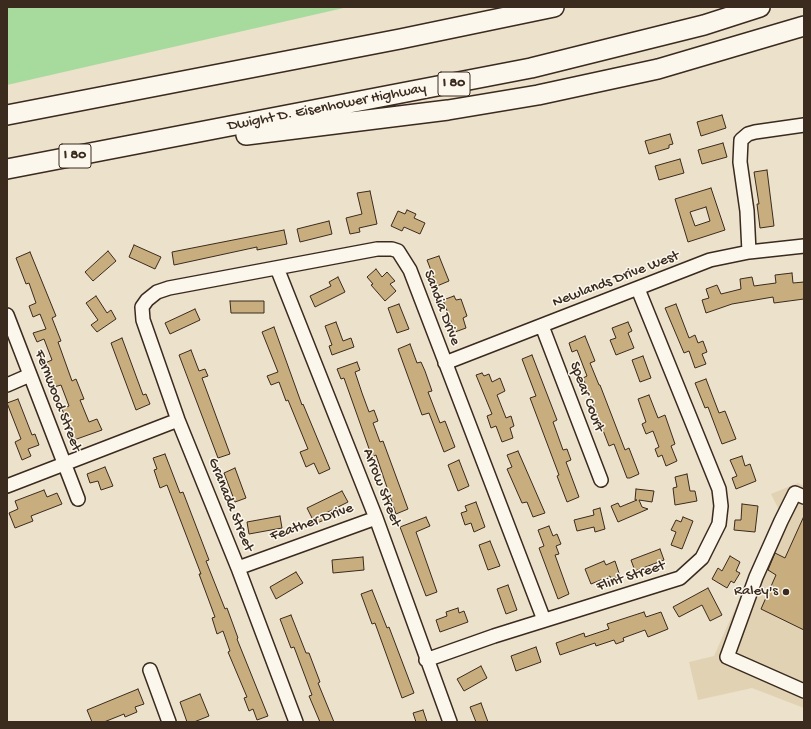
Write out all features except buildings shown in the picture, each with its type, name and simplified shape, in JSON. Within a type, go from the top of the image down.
[{"type":"highway","points":[[7,115],[400,39],[554,7]]},
{"type":"highway","name":"Dwight D. Eisenhower Highway","points":[[7,169],[531,68],[675,33],[760,7]]},
{"type":"highway","points":[[143,144],[186,143],[497,102],[658,69],[804,26]]},
{"type":"street","points":[[749,252],[740,162],[741,140],[748,134],[755,132],[804,125]]},
{"type":"street","name":"Newlands Drive West","points":[[445,363],[710,260],[749,252],[804,246]]},
{"type":"street","name":"Sandia Drive","points":[[146,300],[157,292],[169,288],[377,249],[392,248],[398,251],[410,270],[544,620]]},
{"type":"street","name":"Arrow Street","points":[[277,268],[376,518],[426,660],[450,722]]},
{"type":"street","name":"Flint Street","points":[[426,660],[544,620],[680,578],[702,558],[719,524],[721,506],[719,488],[638,289]]},
{"type":"street","name":"Granada Street","points":[[146,300],[142,307],[143,320],[178,420],[238,568],[296,722]]},
{"type":"street","name":"Fernwood Street","points":[[7,315],[78,499]]},
{"type":"street","name":"Spear Court","points":[[542,326],[601,480]]},
{"type":"street","points":[[7,385],[30,375]]},
{"type":"street","points":[[7,486],[178,420]]},
{"type":"street","points":[[804,497],[795,493],[780,521],[756,578],[727,657],[804,690]]},
{"type":"street","name":"Feather Drive","points":[[238,568],[376,518]]},
{"type":"street","points":[[150,670],[166,721]]},
{"type":"shaded area","points":[[798,483],[804,486],[804,708],[752,688],[698,700],[689,662],[714,656],[779,510],[771,494]]},
{"type":"green space","points":[[7,7],[348,7],[7,85]]},
{"type":"place","name":"Raley's","points":[[786,592]]}]
